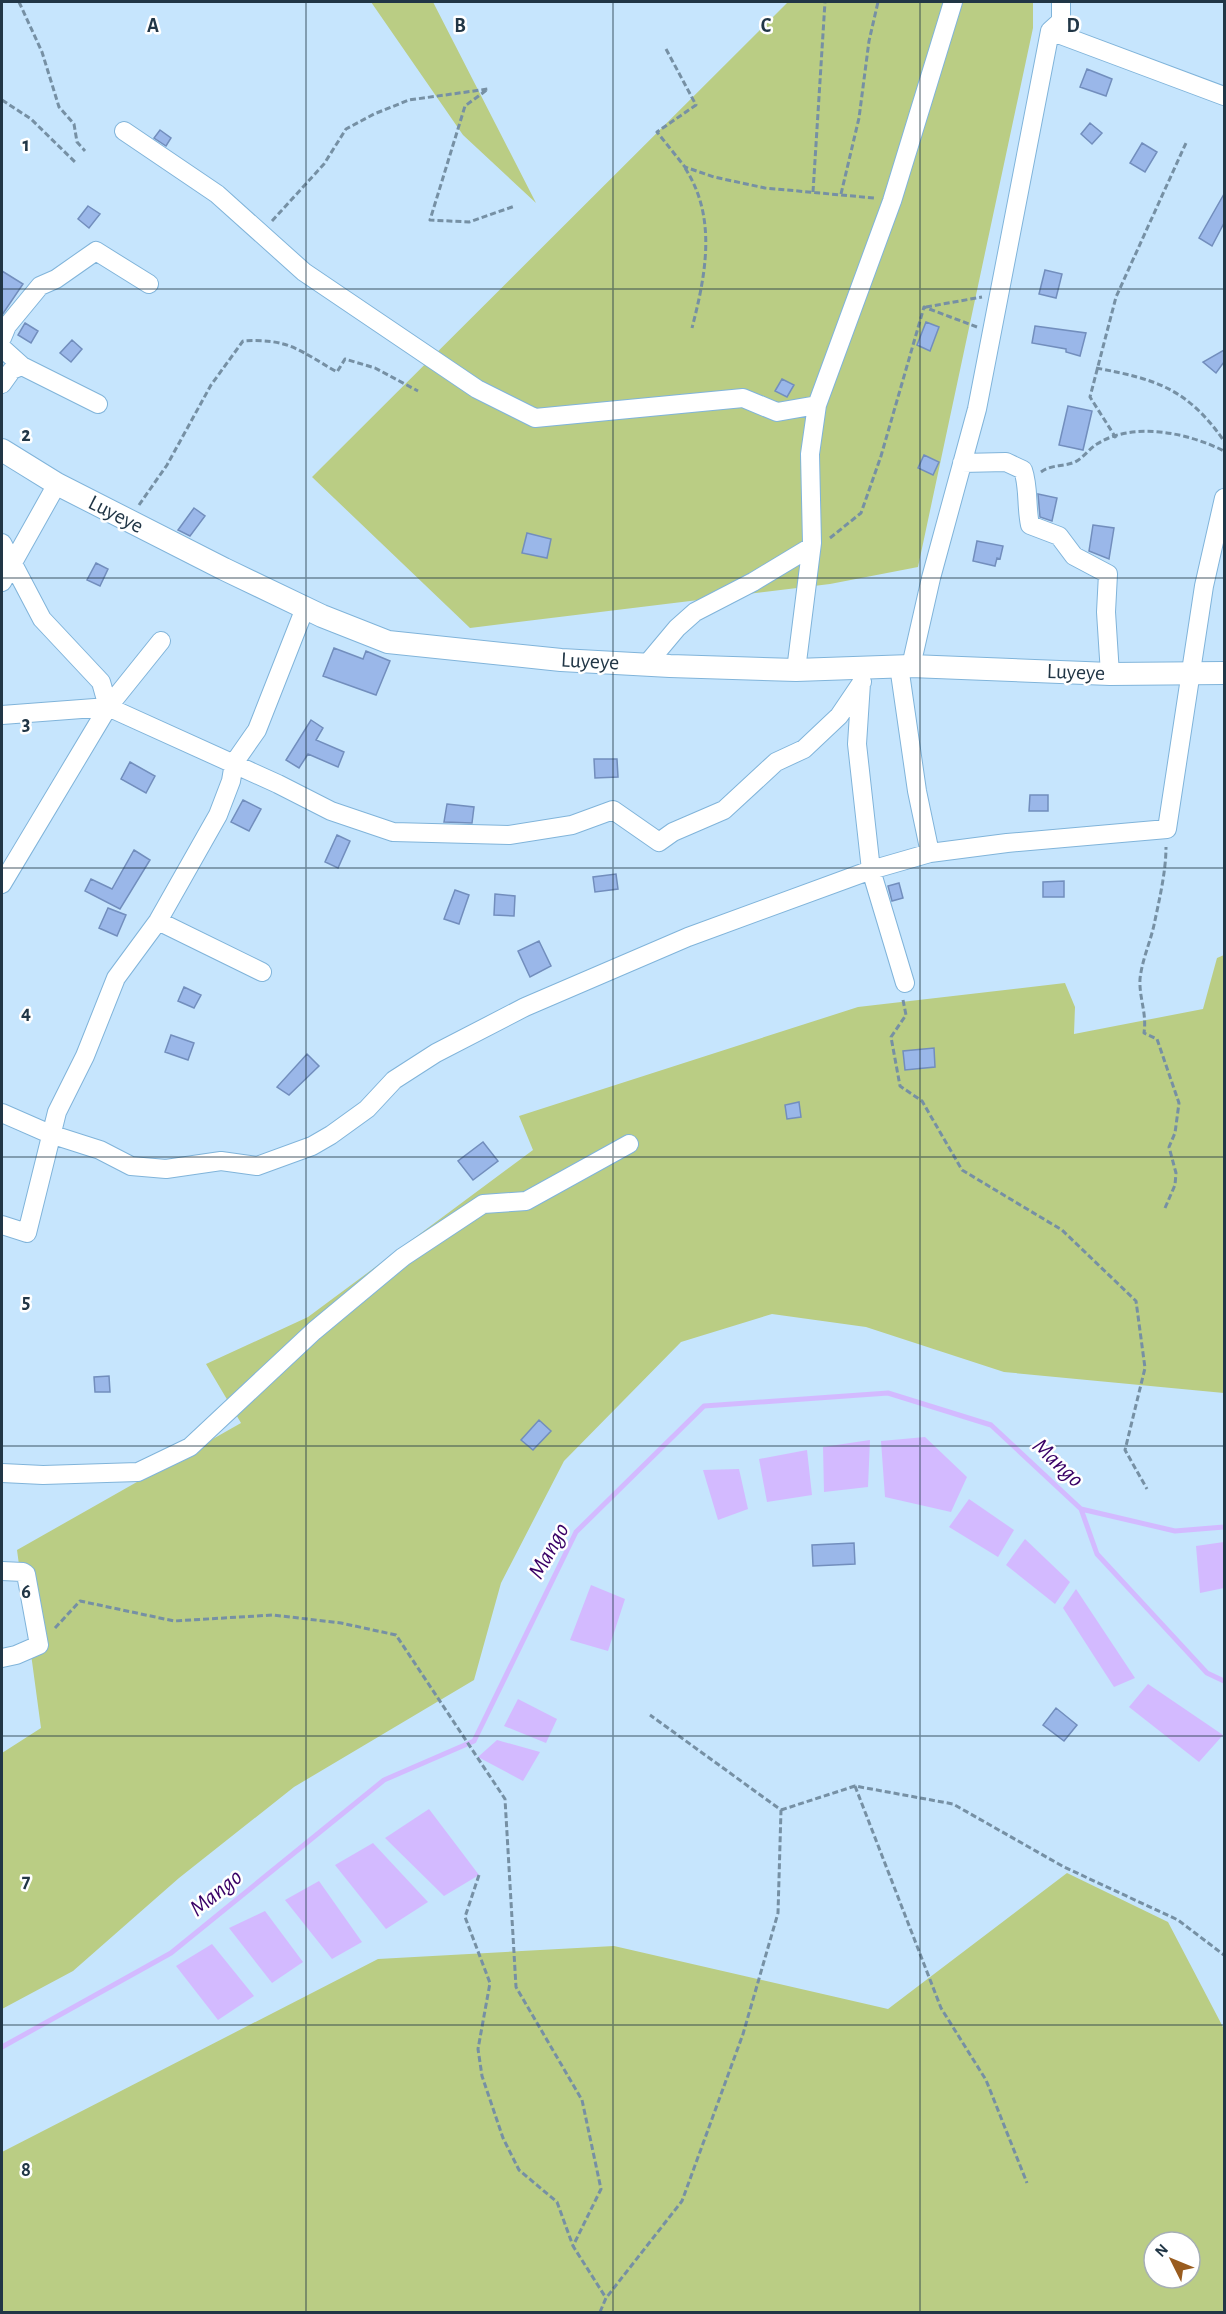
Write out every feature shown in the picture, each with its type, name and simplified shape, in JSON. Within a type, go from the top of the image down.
[{"type":"street","points":[[796,670],[811,547],[810,454],[817,405],[892,201],[953,2]]},
{"type":"street","points":[[930,853],[917,791],[905,666],[977,409],[1050,31],[1061,21],[1061,2]]},
{"type":"street","points":[[1050,31],[1224,96]]},
{"type":"street","points":[[124,131],[217,194],[303,272],[477,389],[535,418],[743,398],[777,412],[817,405]]},
{"type":"street","points":[[2,338],[7,326],[40,285],[56,279],[96,251],[149,284]]},
{"type":"street","points":[[2,348],[22,366],[98,404]]},
{"type":"street","points":[[2,384],[12,370],[22,366]]},
{"type":"street","name":"Luyeye","points":[[2,450],[57,484],[128,521],[305,609],[388,642],[561,660],[863,674],[905,666],[1110,674],[1224,673]]},
{"type":"street","points":[[962,463],[1006,462],[1023,470],[1027,482],[1025,501],[1030,525],[1059,536],[1074,556],[1108,574],[1106,612],[1110,674]]},
{"type":"street","points":[[2,582],[57,484]]},
{"type":"street","points":[[2,1113],[50,1134],[100,1150],[131,1166],[166,1169],[221,1161],[257,1166],[312,1146],[367,1109],[394,1080],[436,1053],[525,1007],[688,937],[871,870],[930,853],[1007,843],[1167,829],[1204,586],[1224,498]]},
{"type":"street","points":[[2,543],[42,619],[101,682],[108,707]]},
{"type":"street","points":[[646,665],[677,628],[695,612],[753,582],[811,547]]},
{"type":"street","points":[[2,1225],[27,1233],[57,1112],[85,1056],[116,978],[158,921],[218,815],[231,781],[234,764],[257,730],[305,609]]},
{"type":"street","points":[[2,884],[108,707],[161,642]]},
{"type":"street","points":[[3,717],[108,707],[332,811],[393,832],[509,836],[572,825],[613,810],[659,842],[673,832],[724,810],[776,762],[804,749],[839,716],[863,674]]},
{"type":"street","points":[[863,674],[857,744],[871,870],[905,982]]},
{"type":"street","points":[[158,921],[262,972]]},
{"type":"street","points":[[2,1473],[43,1475],[138,1472],[190,1447],[314,1331],[411,1251],[483,1204],[526,1201],[629,1144]]},
{"type":"street","points":[[2,1571],[26,1574],[39,1644],[16,1655],[2,1658]]},
{"type":"path","points":[[19,2],[42,52],[59,107],[74,124],[77,142],[85,151]]},
{"type":"path","points":[[813,192],[825,2]]},
{"type":"path","points":[[841,194],[859,118],[869,41],[878,2]]},
{"type":"path","points":[[666,50],[696,105],[657,132],[685,167],[695,183],[704,207],[706,257],[702,291],[692,328]]},
{"type":"path","points":[[260,232],[324,164],[346,129],[374,114],[409,100],[488,88],[465,106],[430,220],[469,222],[514,206]]},
{"type":"path","points":[[2,100],[32,119],[76,163]]},
{"type":"path","points":[[1116,438],[1090,397],[1096,368],[1116,297],[1186,143]]},
{"type":"path","points":[[685,167],[747,185],[892,201]]},
{"type":"path","points":[[924,307],[1000,294]]},
{"type":"path","points":[[924,307],[992,333]]},
{"type":"path","points":[[811,547],[832,537],[861,513],[881,456],[924,307]]},
{"type":"path","points":[[128,521],[167,465],[211,385],[243,341],[268,339],[298,348],[337,372],[345,359],[375,368],[418,391]]},
{"type":"path","points":[[1096,368],[1156,382],[1189,399],[1224,441]]},
{"type":"path","points":[[1027,482],[1048,466],[1075,462],[1098,443],[1132,432],[1168,433],[1198,438],[1224,451]]},
{"type":"path","points":[[1165,1208],[1175,1185],[1176,1173],[1169,1147],[1175,1133],[1179,1103],[1157,1039],[1144,1033],[1147,1016],[1141,1003],[1140,976],[1154,924],[1166,859],[1167,829]]},
{"type":"path","points":[[905,982],[903,997],[906,1015],[891,1037],[900,1086],[922,1101],[962,1170],[1062,1230],[1136,1301],[1145,1368],[1125,1450],[1147,1489]]},
{"type":"path","points":[[39,1644],[80,1601],[174,1621],[273,1615],[341,1623],[396,1635],[505,1799],[516,1987],[582,2100],[601,2189],[573,2246]]},
{"type":"path","points":[[650,1715],[781,1810]]},
{"type":"path","points":[[781,1810],[855,1786],[953,1804],[1064,1866],[1178,1920],[1224,1955]]},
{"type":"path","points":[[855,1786],[941,2008],[986,2080],[1027,2182]]},
{"type":"path","points":[[600,2313],[606,2298],[682,2201],[743,2034],[778,1913],[781,1810]]},
{"type":"path","points":[[479,1875],[465,1917],[490,1983],[478,2049],[482,2076],[503,2138],[519,2170],[557,2202],[573,2246],[606,2298]]},
{"type":"green space","points":[[371,2],[433,2],[536,203],[463,135]]},
{"type":"green space","points":[[788,2],[1033,2],[1033,28],[918,567],[830,584],[470,628],[312,477]]},
{"type":"green space","points":[[1224,955],[1224,1393],[1004,1372],[866,1327],[772,1314],[681,1342],[564,1461],[501,1583],[474,1680],[294,1787],[179,1878],[73,1971],[2,2009],[2,1753],[41,1728],[17,1550],[241,1423],[206,1364],[308,1317],[533,1150],[519,1116],[858,1007],[1065,983],[1075,1007],[1074,1034],[1203,1009],[1217,958]]},
{"type":"green space","points":[[1067,1873],[1168,1922],[1224,2029],[1224,2312],[2,2312],[2,2152],[378,1959],[614,1946],[888,2009]]},
{"type":"shaded area","points":[[925,1437],[967,1477],[951,1512],[885,1497],[881,1441]]},
{"type":"shaded area","points":[[870,1440],[868,1487],[824,1492],[823,1447]]},
{"type":"shaded area","points":[[807,1450],[812,1495],[767,1502],[759,1459]]},
{"type":"shaded area","points":[[739,1469],[748,1509],[718,1520],[703,1470]]},
{"type":"shaded area","points":[[969,1499],[1014,1530],[998,1557],[949,1527]]},
{"type":"shaded area","points":[[1025,1539],[1070,1582],[1055,1604],[1006,1565]]},
{"type":"shaded area","points":[[1224,1542],[1224,1588],[1200,1593],[1196,1546]]},
{"type":"shaded area","points":[[591,1585],[625,1599],[608,1651],[570,1640]]},
{"type":"shaded area","points":[[1076,1589],[1135,1678],[1114,1687],[1063,1608]]},
{"type":"shaded area","points":[[1148,1684],[1223,1735],[1199,1762],[1129,1707]]},
{"type":"shaded area","points":[[518,1699],[557,1719],[546,1743],[504,1726]]},
{"type":"shaded area","points":[[497,1740],[540,1752],[523,1781],[478,1757]]},
{"type":"shaded area","points":[[429,1809],[479,1875],[444,1896],[385,1838]]},
{"type":"shaded area","points":[[373,1843],[428,1902],[386,1929],[335,1865]]},
{"type":"shaded area","points":[[319,1881],[362,1942],[332,1959],[285,1900]]},
{"type":"shaded area","points":[[265,1911],[303,1962],[272,1983],[229,1928]]},
{"type":"shaded area","points":[[212,1944],[254,1996],[218,2020],[176,1966]]},
{"type":"building","points":[[1087,69],[1112,79],[1106,96],[1080,87]]},
{"type":"building","points":[[1090,123],[1102,133],[1092,144],[1081,134]]},
{"type":"building","points":[[160,130],[171,138],[166,146],[154,138]]},
{"type":"building","points":[[1142,143],[1157,152],[1145,172],[1130,163]]},
{"type":"building","points":[[1224,194],[1224,223],[1212,246],[1199,238]]},
{"type":"building","points":[[88,206],[100,214],[89,228],[78,219]]},
{"type":"building","points":[[1045,270],[1062,274],[1056,298],[1039,294]]},
{"type":"building","points":[[2,271],[23,284],[2,315]]},
{"type":"building","points":[[926,322],[939,327],[930,351],[917,345]]},
{"type":"building","points":[[25,323],[38,331],[31,343],[18,335]]},
{"type":"building","points":[[1035,326],[1086,333],[1080,356],[1066,352],[1066,349],[1032,343]]},
{"type":"building","points":[[72,340],[82,349],[71,362],[60,353]]},
{"type":"building","points":[[1224,350],[1224,362],[1216,373],[1203,362]]},
{"type":"building","points":[[782,379],[794,385],[787,397],[775,391]]},
{"type":"building","points":[[1068,406],[1092,411],[1083,450],[1059,445]]},
{"type":"building","points":[[924,455],[939,462],[933,475],[918,468]]},
{"type":"building","points":[[1038,494],[1057,498],[1052,521],[1040,517]]},
{"type":"building","points":[[194,508],[205,516],[190,536],[178,530]]},
{"type":"building","points":[[1093,525],[1114,528],[1109,559],[1089,551]]},
{"type":"building","points":[[527,533],[551,539],[547,558],[522,553]]},
{"type":"building","points":[[977,541],[1003,546],[1000,559],[997,558],[995,566],[973,561]]},
{"type":"building","points":[[96,563],[108,569],[100,586],[87,580]]},
{"type":"building","points":[[334,648],[363,659],[366,651],[390,661],[376,695],[323,676]]},
{"type":"building","points":[[311,720],[323,728],[316,740],[344,752],[338,767],[308,754],[299,768],[286,760]]},
{"type":"building","points":[[594,759],[617,759],[618,777],[595,778]]},
{"type":"building","points":[[130,762],[155,776],[146,793],[121,779]]},
{"type":"building","points":[[1030,795],[1048,795],[1048,811],[1029,811]]},
{"type":"building","points":[[243,800],[261,809],[249,831],[231,822]]},
{"type":"building","points":[[447,804],[474,807],[472,823],[444,822]]},
{"type":"building","points":[[337,835],[350,841],[338,868],[325,862]]},
{"type":"building","points":[[134,850],[150,860],[120,909],[85,891],[91,879],[112,889]]},
{"type":"building","points":[[616,874],[618,889],[595,892],[593,877]]},
{"type":"building","points":[[1064,881],[1064,897],[1043,897],[1043,882]]},
{"type":"building","points":[[899,883],[903,898],[892,901],[888,886]]},
{"type":"building","points":[[455,890],[469,895],[459,924],[444,919]]},
{"type":"building","points":[[495,894],[515,896],[514,916],[494,915]]},
{"type":"building","points":[[108,908],[126,915],[117,936],[99,928]]},
{"type":"building","points":[[539,941],[551,966],[530,977],[518,951]]},
{"type":"building","points":[[184,987],[201,995],[194,1008],[178,1001]]},
{"type":"building","points":[[171,1035],[194,1043],[188,1060],[165,1052]]},
{"type":"building","points":[[934,1048],[935,1067],[905,1070],[903,1051]]},
{"type":"building","points":[[307,1054],[319,1066],[289,1095],[277,1087]]},
{"type":"building","points":[[799,1102],[801,1117],[787,1119],[785,1105]]},
{"type":"building","points":[[483,1142],[498,1161],[473,1180],[458,1161]]},
{"type":"building","points":[[109,1376],[110,1392],[95,1392],[94,1377]]},
{"type":"building","points":[[539,1420],[551,1431],[533,1450],[521,1440]]},
{"type":"building","points":[[854,1543],[855,1564],[813,1566],[812,1545]]},
{"type":"building","points":[[1056,1708],[1077,1725],[1064,1741],[1043,1725]]},
{"type":"waterway","name":"Mango","points":[[2,2047],[171,1953],[384,1780],[474,1741],[576,1532],[704,1406],[888,1393],[991,1425],[1081,1509],[1175,1531],[1224,1527]]},
{"type":"waterway","points":[[1081,1509],[1097,1554],[1207,1673],[1224,1681]]}]
